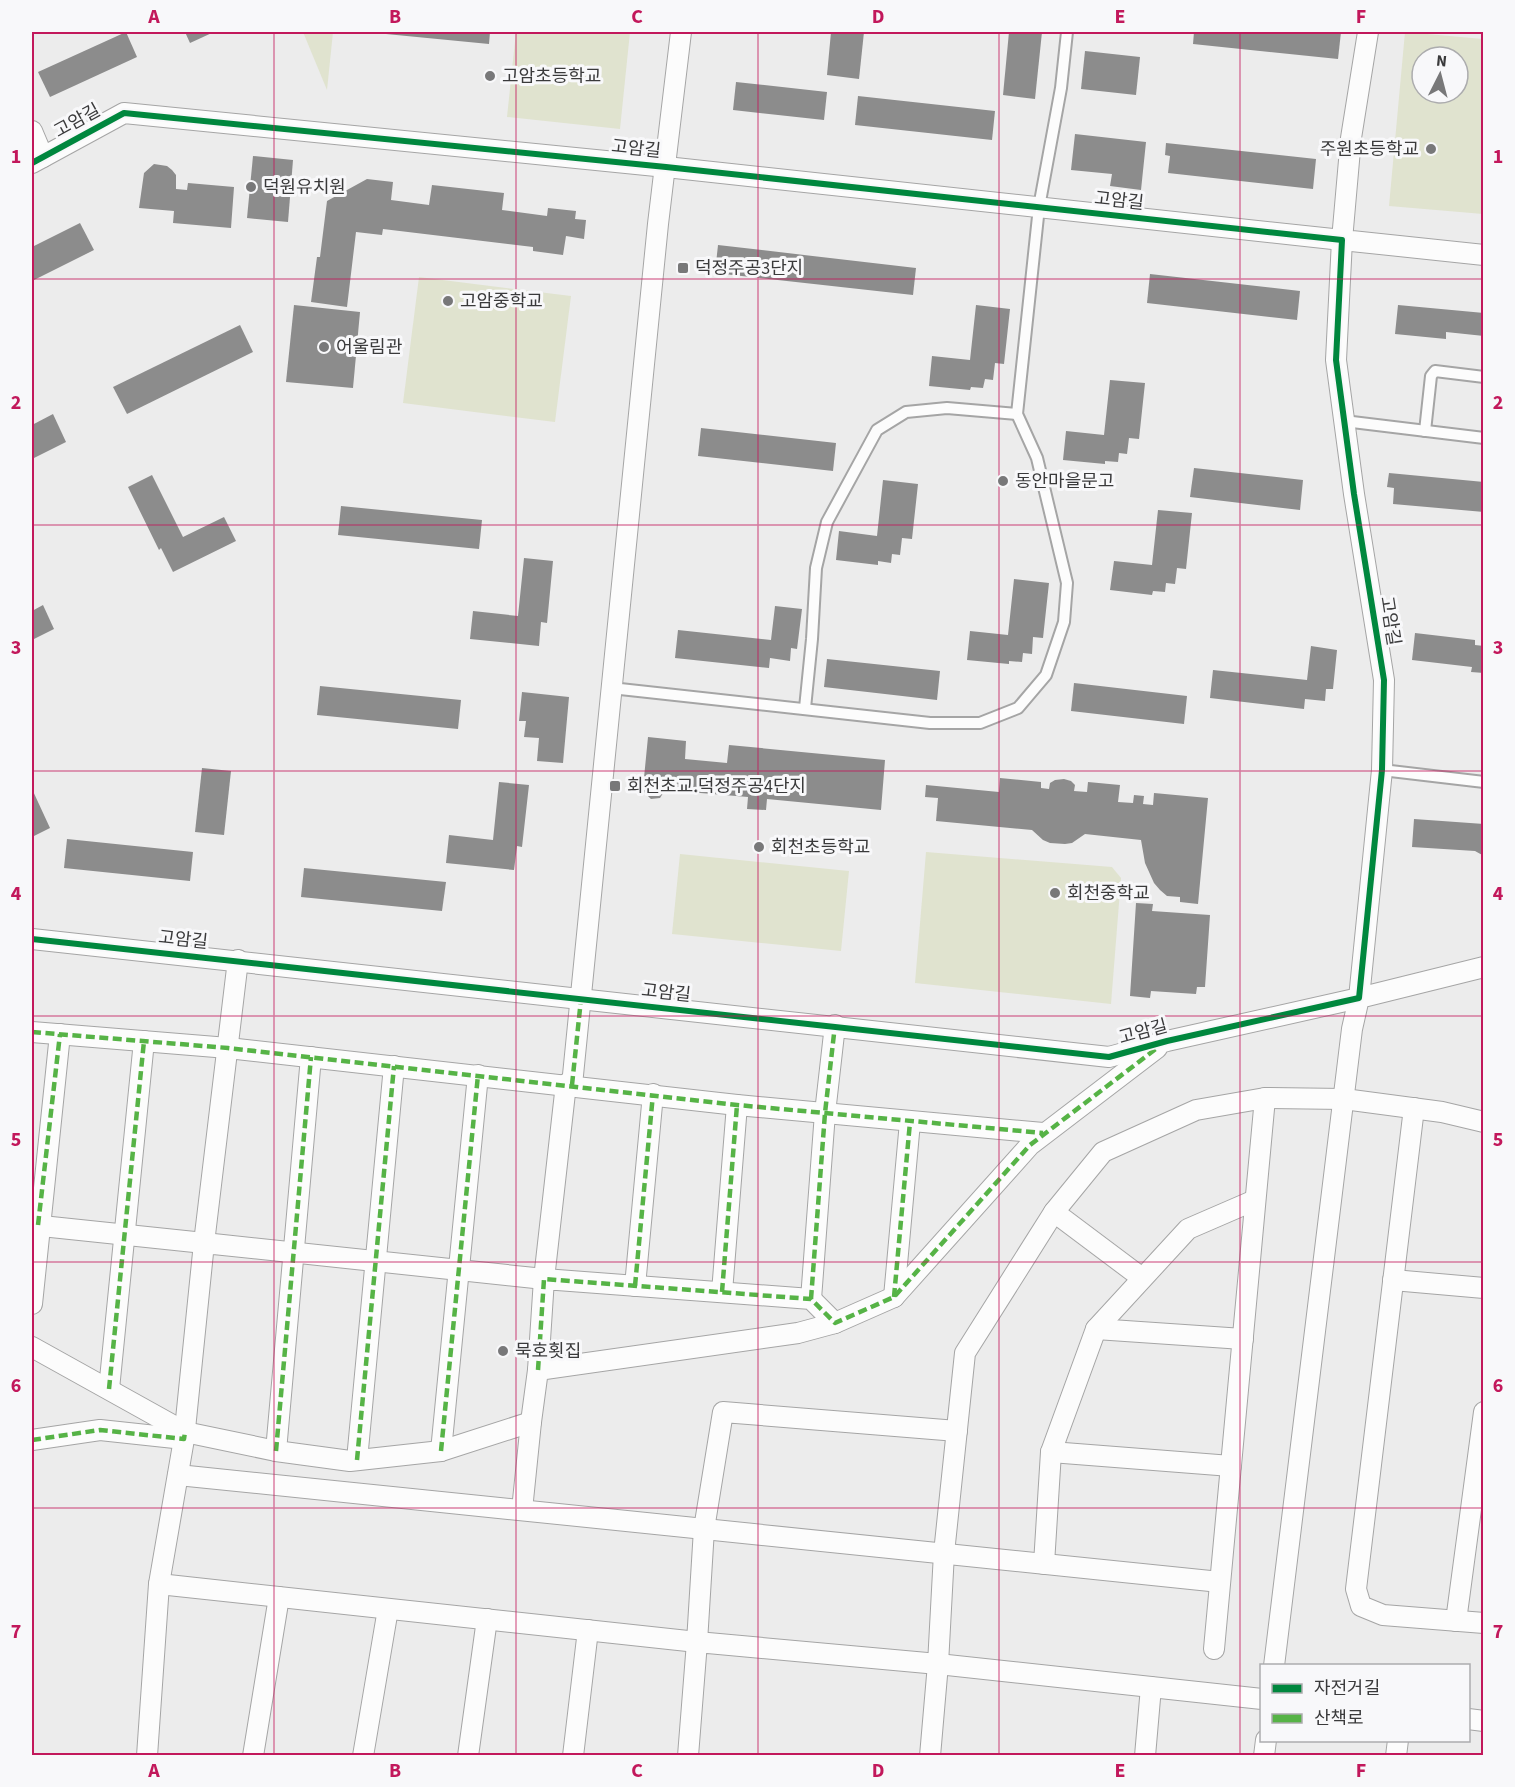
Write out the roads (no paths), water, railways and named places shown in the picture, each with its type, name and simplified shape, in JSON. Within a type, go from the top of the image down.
[{"type":"street","name":"고암길","points":[[581,999],[658,224],[681,32]]},
{"type":"street","name":"고암길","points":[[1359,998],[1382,770],[1384,680],[1336,360],[1342,240],[1351,138],[1368,32]]},
{"type":"street","name":"고암길","points":[[38,160],[124,113],[666,167],[1484,255]]},
{"type":"street","points":[[32,131],[38,160]]},
{"type":"street","name":"고암길","points":[[32,939],[835,1025],[1109,1057],[1167,1041],[1484,967]]},
{"type":"street","points":[[147,1755],[159,1584],[185,1436],[204,1243],[238,960]]},
{"type":"street","points":[[1274,1664],[1344,1099],[1359,998]]},
{"type":"street","points":[[522,1510],[538,1370],[544,1279],[581,999]]},
{"type":"street","points":[[811,1299],[825,1113],[835,1025]]},
{"type":"street","points":[[32,1032],[228,1048],[737,1105],[1043,1133]]},
{"type":"street","points":[[32,1304],[35,1225],[60,1034]]},
{"type":"street","points":[[109,1389],[144,1041]]},
{"type":"street","points":[[538,1370],[798,1333],[835,1323],[894,1297],[1030,1145],[1167,1041]]},
{"type":"street","points":[[276,1451],[311,1057]]},
{"type":"street","points":[[357,1460],[394,1066]]},
{"type":"street","points":[[441,1451],[477,1075]]},
{"type":"street","points":[[635,1286],[653,1094]]},
{"type":"street","points":[[1214,1648],[1265,1098]]},
{"type":"street","points":[[930,1755],[944,1553],[965,1353],[1054,1212],[1103,1152],[1196,1110],[1265,1098],[1344,1099],[1442,1112],[1484,1122]]},
{"type":"street","points":[[722,1292],[737,1105]]},
{"type":"street","points":[[1414,1108],[1356,1589],[1361,1606],[1383,1615],[1484,1623]]},
{"type":"street","points":[[894,1297],[910,1122]]},
{"type":"street","points":[[1044,1564],[1051,1452],[1096,1329],[1188,1229],[1255,1200]]},
{"type":"street","points":[[1054,1212],[1142,1278]]},
{"type":"street","points":[[35,1225],[544,1279],[811,1299],[835,1323]]},
{"type":"street","points":[[1393,1280],[1484,1288]]},
{"type":"street","points":[[1096,1329],[1243,1339]]},
{"type":"street","points":[[32,1347],[109,1389],[185,1436]]},
{"type":"street","points":[[688,1755],[704,1529],[723,1412],[957,1431]]},
{"type":"street","points":[[1456,1621],[1484,1412]]},
{"type":"street","points":[[32,1440],[100,1430],[185,1436],[350,1461],[441,1451],[531,1422]]},
{"type":"street","points":[[1051,1452],[1231,1466]]},
{"type":"street","points":[[178,1475],[1220,1582]]},
{"type":"street","points":[[159,1584],[697,1642],[938,1664],[1260,1699]]},
{"type":"street","points":[[253,1755],[279,1597]]},
{"type":"street","points":[[363,1755],[388,1609]]},
{"type":"street","points":[[468,1755],[487,1619]]},
{"type":"street","points":[[573,1755],[588,1630]]},
{"type":"street","points":[[1145,1755],[1151,1687]]},
{"type":"lane","points":[[611,688],[930,723],[980,723],[1018,708],[1046,675],[1064,622],[1067,583],[1036,458],[1017,414],[1039,207],[1061,88],[1067,32]]},
{"type":"lane","points":[[1425,431],[1431,376],[1435,371],[1484,377]]},
{"type":"lane","points":[[805,708],[816,568],[826,522],[877,430],[906,412],[947,408],[1017,414]]},
{"type":"lane","points":[[1344,421],[1484,438]]},
{"type":"lane","points":[[1382,770],[1484,782]]},
{"type":"place","name":"고암초등학교","points":[[490,76]]},
{"type":"place","name":"주원초등학교","points":[[1431,149]]},
{"type":"place","name":"덕원유치원","points":[[251,187]]},
{"type":"place","name":"덕정주공3단지","points":[[683,268]]},
{"type":"place","name":"고암중학교","points":[[448,301]]},
{"type":"place","name":"어울림관","points":[[324,347]]},
{"type":"place","name":"동안마을문고","points":[[1003,481]]},
{"type":"place","name":"회천초교.덕정주공4단지","points":[[615,786]]},
{"type":"place","name":"회천초등학교","points":[[759,847]]},
{"type":"place","name":"회천중학교","points":[[1055,893]]},
{"type":"place","name":"묵호횟집","points":[[503,1351]]}]
